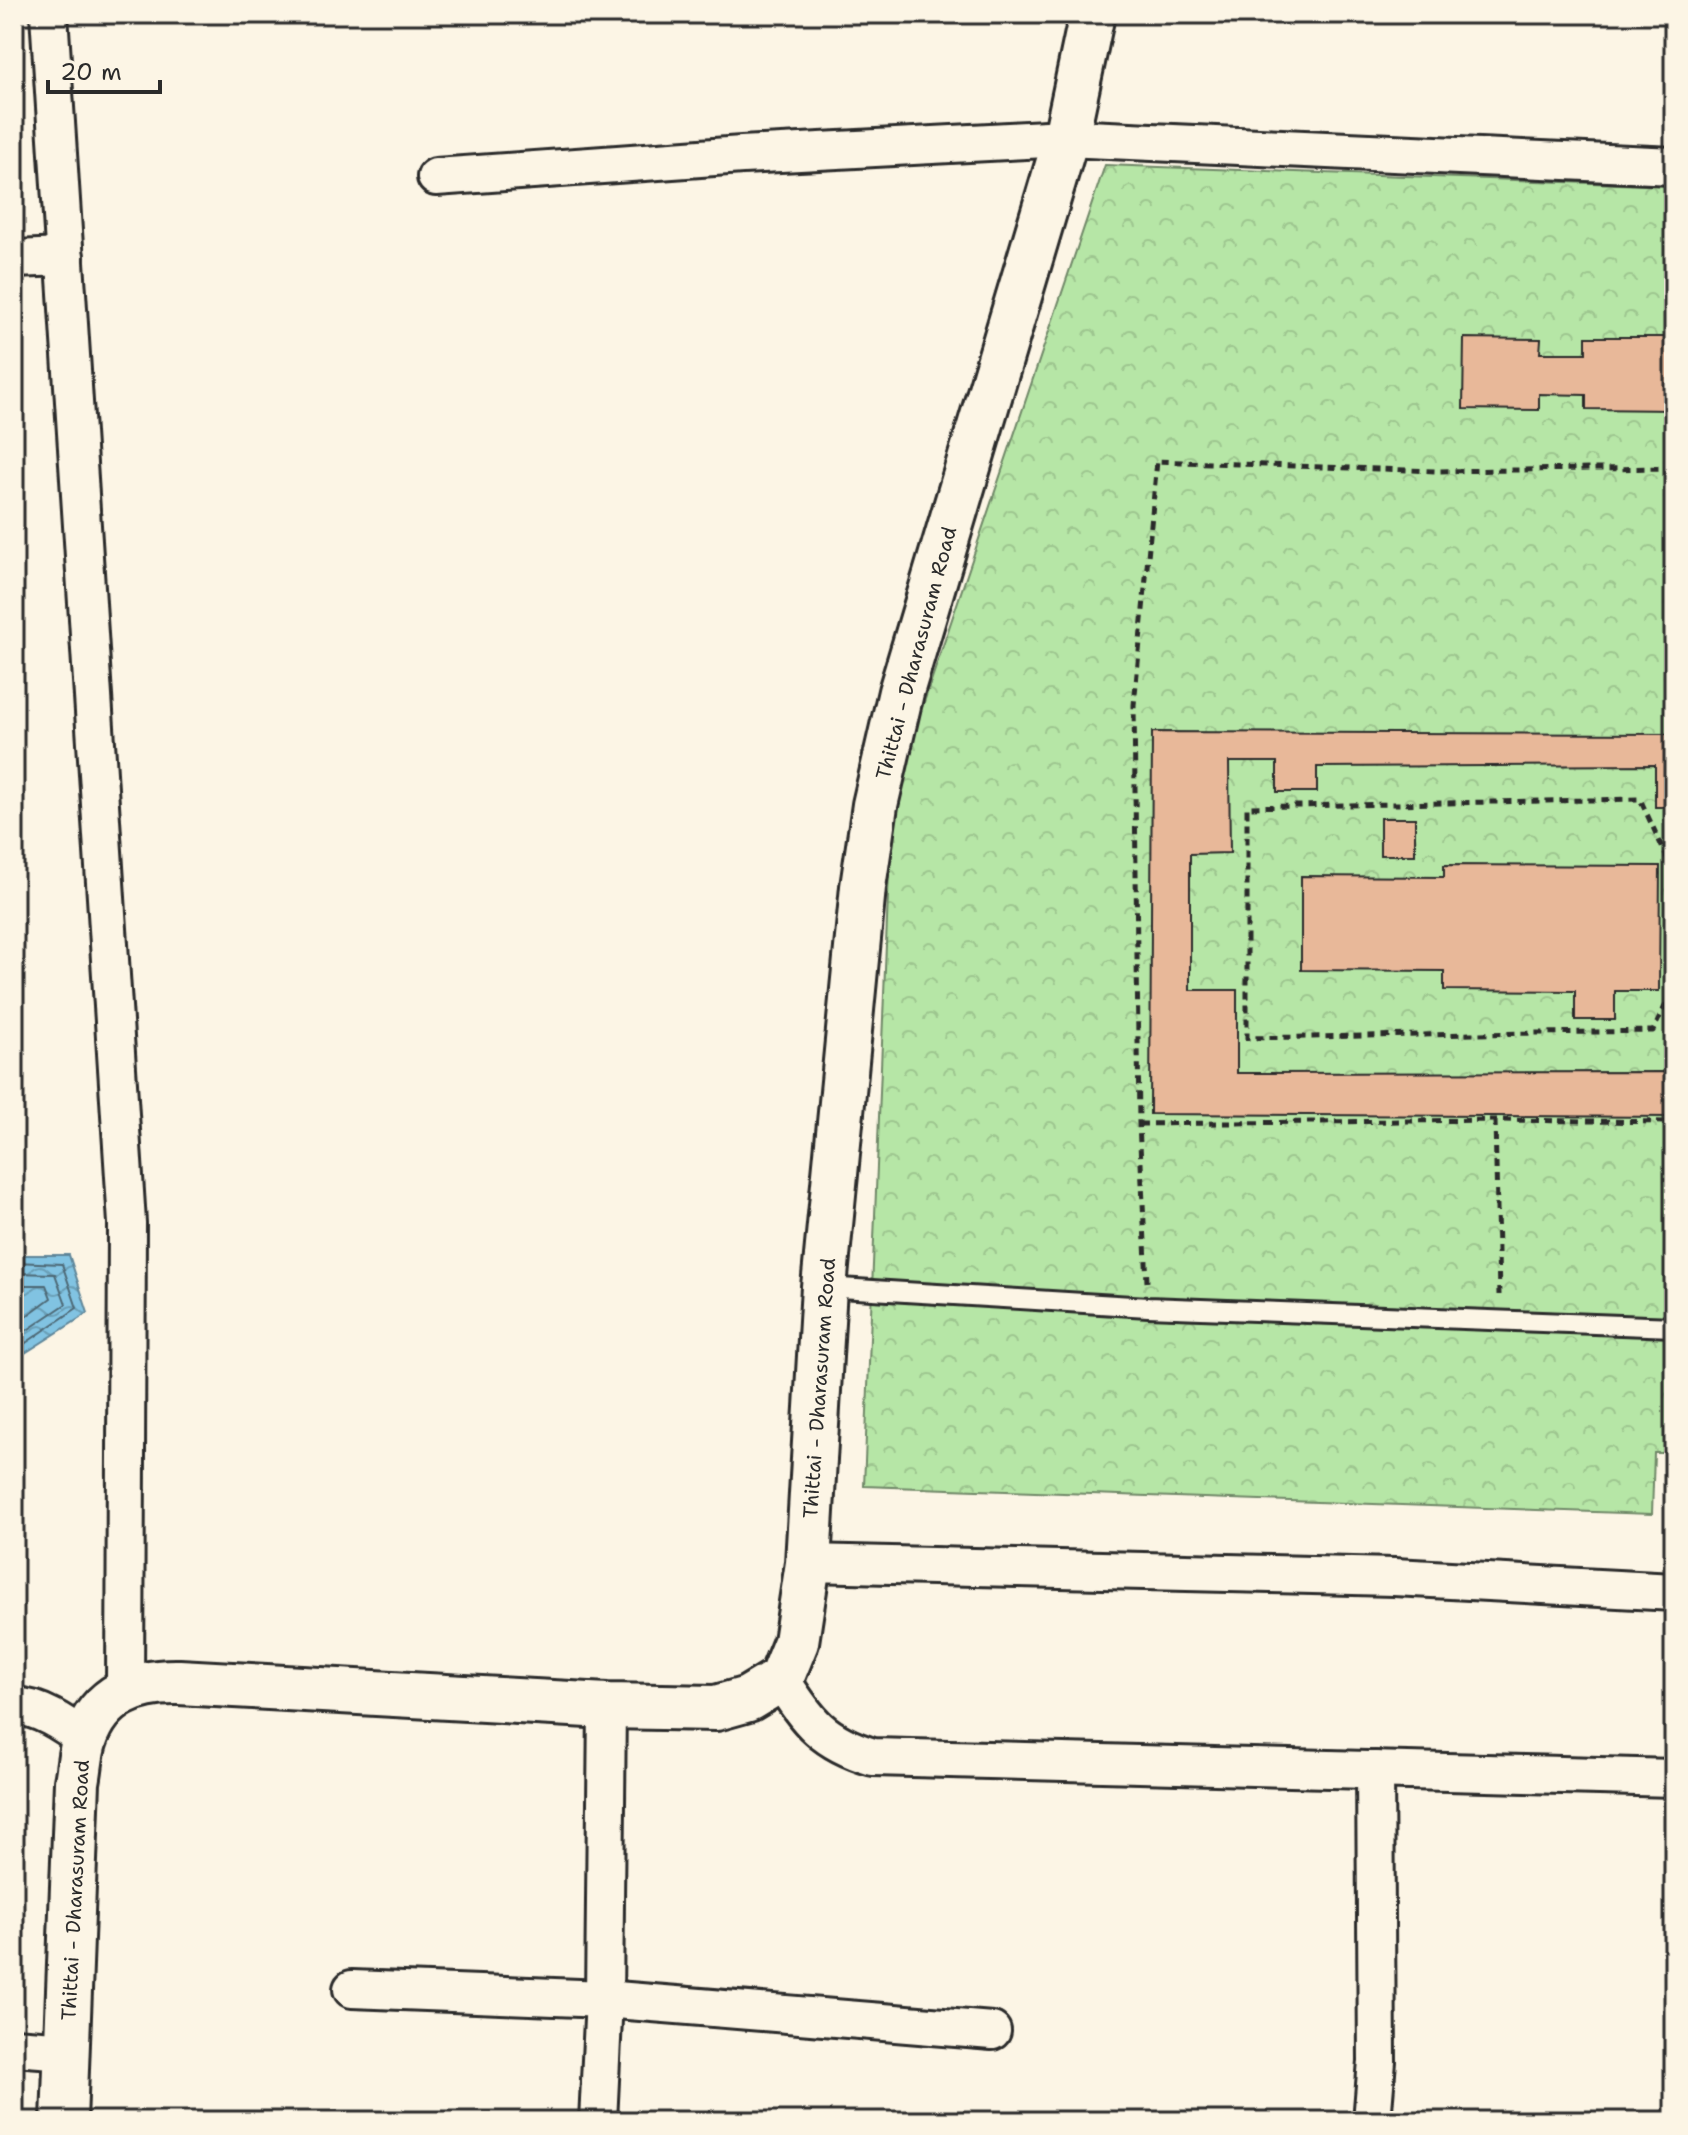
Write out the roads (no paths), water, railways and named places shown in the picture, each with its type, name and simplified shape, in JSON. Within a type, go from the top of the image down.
[{"type":"main road","name":"Thittai - Dharasuram Road","points":[[781,1679],[796,1642],[808,1563],[824,1287],[863,887],[875,805],[901,692],[1066,138],[1092,14]]},
{"type":"main road","points":[[125,1690],[153,1682],[179,1682],[607,1706],[716,1708],[748,1699],[781,1679]]},
{"type":"main road","name":"Thittai - Dharasuram Road","points":[[64,2121],[77,1782],[85,1739],[100,1711],[125,1690]]},
{"type":"street","points":[[49,14],[127,1223],[125,1690]]},
{"type":"street","points":[[436,177],[742,155],[1066,138],[1674,166]]},
{"type":"street","points":[[14,259],[65,257]]},
{"type":"street","points":[[808,1563],[1394,1577],[1674,1592]]},
{"type":"street","points":[[781,1679],[803,1714],[824,1734],[844,1748],[873,1757],[1674,1778]]},
{"type":"street","points":[[14,1706],[23,1706],[57,1720],[85,1739]]},
{"type":"street","points":[[598,2121],[604,1999],[607,1706]]},
{"type":"street","points":[[1372,2121],[1377,2061],[1375,1770]]},
{"type":"street","points":[[352,1989],[604,1999],[992,2031]]},
{"type":"street","points":[[14,2047],[67,2051]]},
{"type":"lane","points":[[824,1287],[1148,1307],[1674,1327]]},
{"type":"water","points":[[14,1250],[17,1255],[69,1255],[88,1313],[14,1360]]}]
